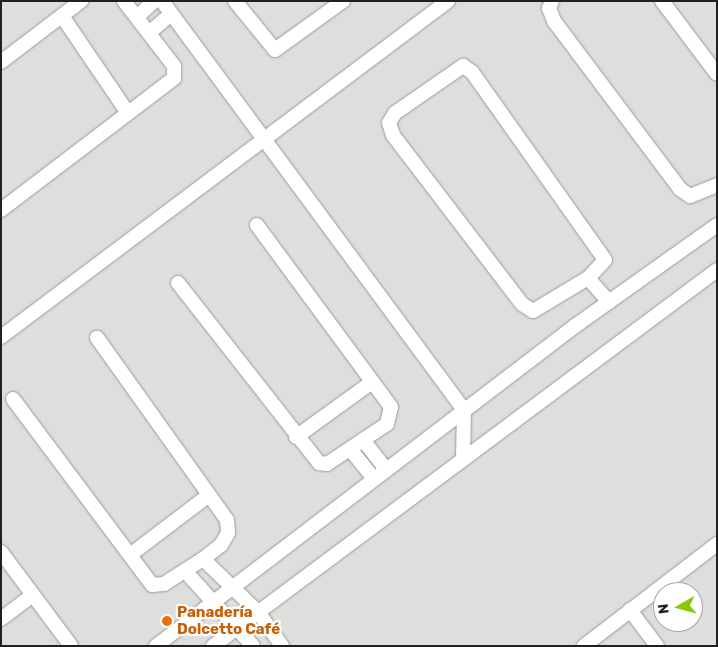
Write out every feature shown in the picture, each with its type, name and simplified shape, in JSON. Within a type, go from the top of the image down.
[{"type":"street","points":[[1,62],[82,1]]},
{"type":"street","points":[[1,210],[174,78],[174,66],[124,1]]},
{"type":"street","points":[[137,17],[154,1]]},
{"type":"street","points":[[162,1],[464,410],[463,459]]},
{"type":"street","points":[[235,1],[275,50],[343,1]]},
{"type":"street","points":[[1,336],[265,142],[448,1]]},
{"type":"street","points":[[552,1],[549,8],[554,21],[680,189],[690,196],[717,185]]},
{"type":"street","points":[[662,1],[717,74]]},
{"type":"street","points":[[149,33],[171,14]]},
{"type":"street","points":[[62,16],[128,113]]},
{"type":"street","points":[[463,66],[472,72],[602,250],[605,260],[588,278],[546,306],[533,310],[522,304],[393,135],[389,123],[395,113],[450,72],[463,66]]},
{"type":"street","points":[[178,283],[296,437],[319,463],[327,464],[388,424],[391,416],[391,407],[257,225]]},
{"type":"street","points":[[156,646],[216,602],[464,410],[609,302],[717,225]]},
{"type":"street","points":[[213,646],[717,270]]},
{"type":"street","points":[[588,278],[609,302]]},
{"type":"street","points":[[13,399],[152,585],[164,584],[203,559],[228,533],[227,520],[98,338]]},
{"type":"street","points":[[296,437],[372,382]]},
{"type":"street","points":[[363,440],[386,469]]},
{"type":"street","points":[[350,449],[374,479]]},
{"type":"street","points":[[130,555],[209,495]]},
{"type":"street","points":[[584,646],[717,544]]},
{"type":"street","points":[[1,552],[71,646]]},
{"type":"street","points":[[203,559],[258,612],[282,646]]},
{"type":"street","points":[[185,571],[239,626],[253,646]]},
{"type":"street","points":[[1,619],[33,595]]},
{"type":"street","points":[[630,610],[657,646]]},
{"type":"shaded area","points":[[1,1],[717,1],[717,646],[1,646]]},
{"type":"place","name":"Panadería Dolcetto Café","points":[[167,621]]}]
